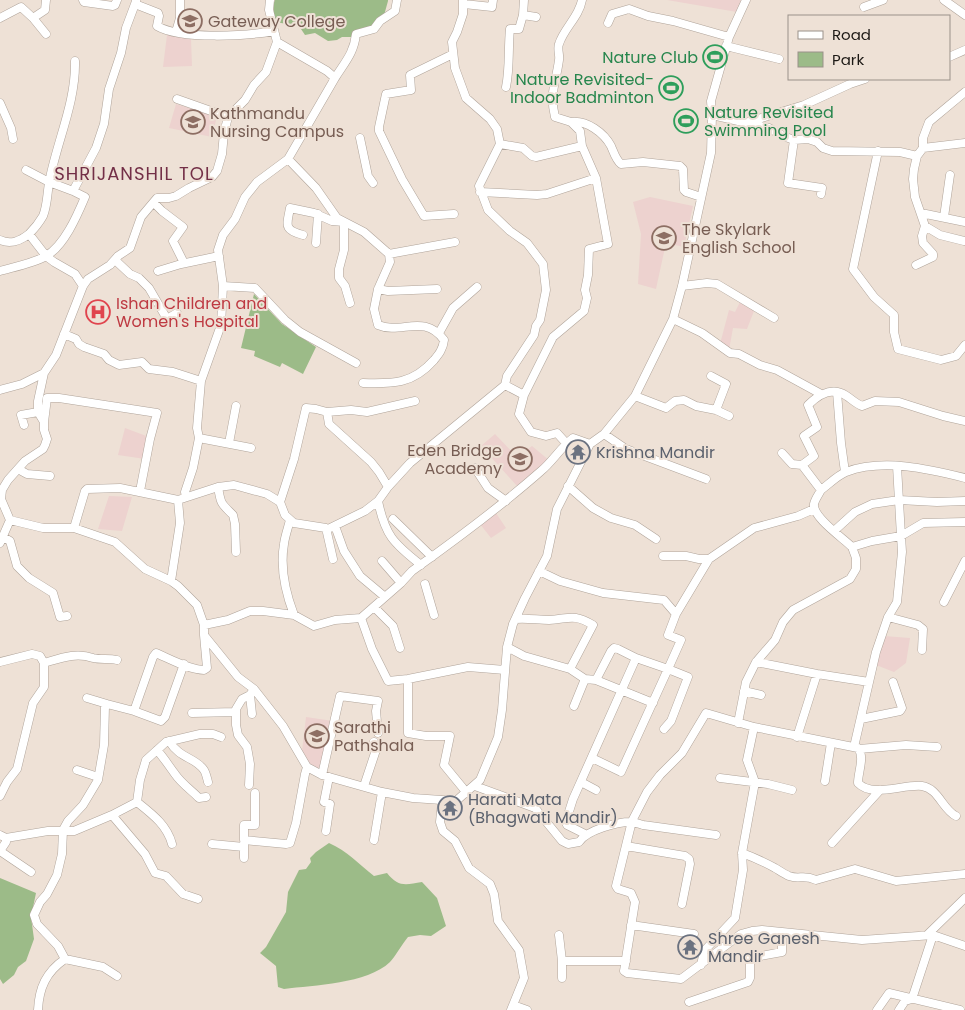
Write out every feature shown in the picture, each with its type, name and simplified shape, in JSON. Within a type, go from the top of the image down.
[{"type":"street","points":[[15,0],[18,8]]},
{"type":"street","points":[[33,18],[45,10],[46,0]]},
{"type":"street","points":[[83,0],[84,2],[113,6],[117,0]]},
{"type":"street","points":[[176,32],[180,18],[180,0]]},
{"type":"street","points":[[270,0],[269,10],[278,42],[327,71],[335,78]]},
{"type":"street","points":[[171,581],[182,499],[193,468],[199,438],[197,428],[201,381],[221,325],[223,286],[218,250],[223,235],[236,219],[244,197],[257,182],[288,159],[352,51],[355,45],[356,34],[374,28],[386,16],[395,11],[396,0]]},
{"type":"street","points":[[74,528],[87,489],[120,488],[182,499],[202,494],[218,487],[234,485],[267,494],[280,502],[285,515],[294,524],[326,528],[335,526],[365,511],[378,501],[410,463],[505,385],[507,376],[534,335],[540,320],[546,290],[543,264],[527,243],[510,231],[488,210],[480,192],[479,186],[500,144],[497,129],[490,119],[466,98],[455,68],[452,42],[458,32],[464,2],[473,2],[492,7],[493,0]]},
{"type":"street","points":[[506,87],[509,72],[508,48],[510,29],[519,29],[523,15],[524,0]]},
{"type":"street","points":[[582,0],[578,14],[558,45],[559,58],[552,92],[555,117],[571,122],[578,121],[599,131],[610,144],[618,162],[621,164],[643,162],[680,166],[683,169],[684,190],[701,197]]},
{"type":"street","points":[[204,635],[238,677],[284,726],[307,767],[326,776],[382,792],[442,802],[456,801],[475,786],[480,780],[498,737],[507,647],[513,624],[549,551],[557,510],[590,444],[604,434],[635,396],[673,319],[711,152],[712,115],[710,101],[729,37],[746,0]]},
{"type":"street","points":[[864,7],[883,0]]},
{"type":"street","points":[[944,0],[965,15]]},
{"type":"street","points":[[73,191],[96,148],[104,124],[109,89],[135,2],[158,13],[157,26],[176,32],[255,35],[274,32]]},
{"type":"street","points":[[0,18],[21,7],[46,34]]},
{"type":"street","points":[[608,23],[612,14],[629,9],[648,16],[729,37]]},
{"type":"street","points":[[523,15],[536,17]]},
{"type":"street","points":[[44,422],[38,412],[38,401],[44,373],[56,355],[83,286],[88,279],[130,248],[141,217],[157,198],[176,196],[212,177],[217,171],[222,154],[228,117],[245,100],[254,85],[266,72],[278,42]]},
{"type":"street","points":[[726,46],[779,59]]},
{"type":"street","points":[[950,58],[965,50]]},
{"type":"street","points":[[453,54],[440,62],[412,73],[409,76],[411,90],[386,94],[379,131],[402,179],[424,216],[454,214]]},
{"type":"street","points":[[0,240],[4,242],[18,242],[29,234],[43,215],[49,182],[68,112],[76,72],[76,61]]},
{"type":"street","points":[[744,124],[804,105],[862,80]]},
{"type":"street","points":[[916,266],[933,257],[931,250],[923,243],[922,236],[925,226],[915,197],[913,179],[917,156],[923,148],[923,138],[929,122],[965,92]]},
{"type":"street","points":[[177,99],[228,117]]},
{"type":"street","points":[[0,103],[11,128],[12,138]]},
{"type":"street","points":[[712,115],[744,124],[769,128],[794,140],[808,139],[832,151],[900,152],[917,156]]},
{"type":"street","points":[[566,443],[557,433],[546,436],[531,432],[520,414],[524,395],[553,337],[584,312],[587,298],[584,290],[588,275],[588,249],[608,244],[596,178],[582,146],[580,131],[571,122]]},
{"type":"street","points":[[360,138],[368,176],[373,183]]},
{"type":"street","points":[[794,140],[788,183],[822,188],[822,194]]},
{"type":"street","points":[[923,148],[965,143]]},
{"type":"street","points":[[500,144],[523,148],[532,156],[582,146]]},
{"type":"street","points":[[878,151],[853,269],[874,297],[894,315],[894,332],[898,348],[941,360],[956,356],[965,345]]},
{"type":"street","points":[[288,159],[316,188],[333,213],[344,222],[364,232],[389,254],[390,262],[378,289],[374,309],[378,325],[383,328],[413,326],[431,328],[439,333],[444,340],[443,348],[426,370],[411,380],[378,384],[363,383]]},
{"type":"street","points":[[0,271],[46,256],[57,247],[77,216],[85,197],[26,170]]},
{"type":"street","points":[[944,217],[950,175]]},
{"type":"street","points":[[480,192],[547,194],[596,178]]},
{"type":"street","points":[[154,203],[183,226],[173,241],[184,263]]},
{"type":"street","points":[[304,235],[293,232],[286,226],[290,208],[318,214],[332,222],[344,222]]},
{"type":"street","points":[[921,213],[965,222]]},
{"type":"street","points":[[316,243],[318,214]]},
{"type":"street","points":[[344,222],[344,250],[339,278],[345,286],[350,303]]},
{"type":"street","points":[[925,226],[940,235],[964,241]]},
{"type":"street","points":[[29,234],[46,256],[75,274],[83,286]]},
{"type":"street","points":[[389,254],[455,242]]},
{"type":"street","points":[[158,271],[184,263],[219,256]]},
{"type":"street","points":[[115,260],[149,288],[166,319],[177,313]]},
{"type":"street","points":[[682,286],[707,283],[717,284],[774,318]]},
{"type":"street","points":[[223,286],[255,288],[285,320],[300,332],[356,363]]},
{"type":"street","points":[[439,333],[453,308],[477,287]]},
{"type":"street","points":[[378,289],[388,292],[436,289]]},
{"type":"street","points":[[673,319],[702,333],[730,353],[739,354],[777,370],[821,394]]},
{"type":"street","points":[[64,334],[76,340],[84,347],[104,354],[109,360],[118,365],[142,362],[149,369],[173,372],[201,381]]},
{"type":"street","points":[[0,390],[22,384],[44,373]]},
{"type":"street","points":[[711,376],[726,384],[716,410]]},
{"type":"street","points":[[505,385],[524,395]]},
{"type":"street","points":[[837,392],[845,472]]},
{"type":"street","points":[[782,453],[792,464],[802,465],[814,456],[804,436],[817,427],[808,405],[821,394],[842,393],[862,406],[875,401],[899,402],[965,421]]},
{"type":"street","points":[[635,396],[666,408],[679,400],[684,400],[696,406],[716,410],[729,416]]},
{"type":"street","points":[[67,616],[60,617],[52,593],[29,578],[17,566],[10,541],[2,540],[10,520],[0,499],[2,490],[8,480],[25,461],[46,445],[47,439],[44,422],[47,398],[59,398],[157,413],[140,491]]},
{"type":"street","points":[[280,502],[294,459],[306,408],[327,412],[351,410],[368,412],[415,401]]},
{"type":"street","points":[[228,443],[236,406]]},
{"type":"street","points":[[24,425],[21,415],[38,412]]},
{"type":"street","points":[[327,412],[329,424],[371,462],[388,488]]},
{"type":"street","points":[[604,434],[626,449],[706,479]]},
{"type":"street","points":[[199,438],[251,448]]},
{"type":"street","points":[[204,625],[228,620],[250,611],[270,611],[294,615],[314,626],[335,620],[361,618],[412,571],[506,501],[553,460],[566,443],[573,438],[590,444]]},
{"type":"street","points":[[802,465],[821,490]]},
{"type":"street","points":[[738,723],[746,682],[756,662],[775,640],[783,622],[793,610],[850,579],[856,569],[856,558],[852,547],[817,516],[814,502],[821,490],[845,472],[870,466],[897,466],[965,478]]},
{"type":"street","points":[[897,466],[902,552],[897,602],[888,617],[876,652],[860,719],[856,748],[861,758],[858,783],[862,788],[880,790],[924,786],[934,792],[950,813],[956,816]]},
{"type":"street","points":[[475,468],[488,488],[506,501]]},
{"type":"street","points":[[18,469],[27,474],[50,476]]},
{"type":"street","points":[[568,486],[593,508],[612,518],[635,525],[656,539]]},
{"type":"street","points":[[218,487],[224,508],[233,515],[236,552]]},
{"type":"street","points":[[834,531],[856,512],[872,504],[899,500],[965,501]]},
{"type":"street","points":[[378,501],[382,520],[388,535],[421,565]]},
{"type":"street","points":[[592,758],[622,772],[680,640],[668,635],[676,614],[709,559],[754,528],[798,516],[814,509]]},
{"type":"street","points":[[393,519],[432,557]]},
{"type":"street","points":[[10,520],[43,528],[74,528],[115,542],[145,569],[171,581],[197,605],[204,625],[207,668],[202,670],[156,653],[134,712]]},
{"type":"street","points":[[290,520],[283,555],[288,599],[294,615]]},
{"type":"street","points":[[852,547],[901,536],[923,523],[965,522]]},
{"type":"street","points":[[335,526],[344,550],[360,576],[386,597]]},
{"type":"street","points":[[326,528],[333,559]]},
{"type":"street","points":[[663,556],[709,559]]},
{"type":"street","points":[[382,561],[401,583]]},
{"type":"street","points":[[944,602],[965,561]]},
{"type":"street","points":[[539,571],[560,581],[603,593],[664,600],[676,614]]},
{"type":"street","points":[[425,584],[434,615]]},
{"type":"street","points":[[374,607],[393,626],[400,648]]},
{"type":"street","points":[[516,619],[550,620],[579,617],[593,625],[570,670]]},
{"type":"street","points":[[888,617],[923,629],[922,650]]},
{"type":"street","points":[[361,618],[372,649],[388,681],[468,667],[505,670]]},
{"type":"street","points":[[507,647],[524,656],[570,670],[585,678],[596,680],[653,704]]},
{"type":"street","points":[[596,680],[614,648],[688,677],[671,720],[664,729]]},
{"type":"street","points":[[0,662],[32,654],[40,656],[44,663],[44,687],[33,703],[17,769],[7,782],[0,796]]},
{"type":"street","points":[[44,663],[75,655],[89,655],[93,658],[117,660]]},
{"type":"street","points":[[585,834],[566,823],[573,799],[636,658]]},
{"type":"street","points":[[756,662],[869,682]]},
{"type":"street","points":[[87,698],[161,721],[165,717],[184,664]]},
{"type":"street","points":[[797,737],[817,674]]},
{"type":"street","points":[[574,706],[585,678]]},
{"type":"street","points":[[408,679],[408,733],[426,736],[450,736],[444,764],[467,793]]},
{"type":"street","points":[[860,719],[900,711],[902,708],[893,682]]},
{"type":"street","points":[[744,691],[761,695]]},
{"type":"street","points":[[248,785],[250,764],[247,748],[238,735],[236,712],[242,699],[252,692]]},
{"type":"street","points":[[252,692],[252,714]]},
{"type":"street","points":[[326,831],[330,804],[324,802],[326,776],[340,696],[378,701],[376,711],[378,733]]},
{"type":"street","points":[[107,704],[104,709],[104,745],[98,777],[83,805],[68,821],[63,830],[62,854],[57,875],[34,915],[37,924],[58,946],[65,959],[103,968],[118,976]]},
{"type":"street","points":[[192,713],[236,712]]},
{"type":"street","points":[[937,747],[906,745],[856,748],[754,727],[706,713],[682,753],[660,775],[647,792],[632,822],[616,886],[618,889],[631,893],[635,902],[624,973],[679,979],[702,965],[741,934],[762,930],[862,940],[930,935],[965,946]]},
{"type":"street","points":[[702,965],[704,951],[735,918],[742,870],[742,853],[755,782],[747,760],[754,727]]},
{"type":"street","points":[[137,802],[140,780],[146,760],[166,742],[200,734],[213,734],[221,737]]},
{"type":"street","points":[[169,741],[177,753],[197,763],[204,771],[208,782]]},
{"type":"street","points":[[364,786],[376,750],[374,742]]},
{"type":"street","points":[[825,781],[832,743]]},
{"type":"street","points":[[158,750],[175,774],[199,798],[206,797]]},
{"type":"street","points":[[212,844],[290,843],[307,767]]},
{"type":"street","points":[[76,770],[98,777]]},
{"type":"street","points":[[720,778],[755,782],[792,790]]},
{"type":"street","points":[[581,782],[596,790]]},
{"type":"street","points":[[475,786],[535,808],[562,841],[568,844],[579,842],[585,834],[602,828],[632,822],[716,835]]},
{"type":"street","points":[[832,843],[880,790]]},
{"type":"street","points":[[374,840],[382,792]]},
{"type":"street","points":[[244,858],[244,825],[255,825],[256,793]]},
{"type":"street","points":[[31,872],[0,851],[6,842],[3,836],[48,831],[74,831],[137,802]]},
{"type":"street","points":[[137,802],[164,826],[172,844]]},
{"type":"street","points":[[442,802],[440,822],[442,832],[455,841],[469,868],[490,884],[494,894],[498,921],[519,950],[524,978],[512,1008],[526,1010]]},
{"type":"street","points":[[112,815],[145,854],[155,873],[166,876],[183,894],[198,899]]},
{"type":"street","points":[[626,846],[685,856],[689,859],[690,864],[682,904]]},
{"type":"street","points":[[742,853],[757,858],[786,875],[795,878],[804,876],[816,880],[855,870],[896,881],[965,874]]},
{"type":"street","points":[[912,999],[930,935],[965,898]]},
{"type":"street","points":[[631,926],[694,934]]},
{"type":"street","points":[[689,1002],[748,982],[750,978],[750,958],[782,952],[782,932]]},
{"type":"street","points":[[559,935],[562,978]]},
{"type":"street","points":[[38,1010],[40,991],[45,978],[51,970],[65,959]]},
{"type":"street","points":[[562,961],[626,961]]},
{"type":"street","points":[[876,1010],[889,993],[938,1007],[960,1010]]},
{"type":"street","points":[[898,1010],[905,1001],[912,999]]},
{"type":"shaded area","points":[[667,0],[741,0],[737,12]]},
{"type":"shaded area","name":"Gateway College","points":[[185,11],[200,12],[196,31],[180,30]]},
{"type":"shaded area","points":[[167,35],[191,39],[192,66],[163,67]]},
{"type":"shaded area","name":"Kathmandu Nursing Campus","points":[[176,104],[217,116],[212,137],[169,128]]},
{"type":"shaded area","name":"The Skylark English School","points":[[650,197],[693,206],[684,247],[666,243],[656,289],[638,284],[641,234],[633,202]]},
{"type":"shaded area","points":[[740,302],[754,311],[747,329],[733,328],[729,350],[720,344],[729,310],[735,312]]},
{"type":"shaded area","points":[[125,428],[149,437],[145,459],[118,455]]},
{"type":"shaded area","name":"Eden Bridge Academy","points":[[495,434],[517,457],[532,446],[550,461],[518,487],[481,446]]},
{"type":"shaded area","points":[[109,496],[132,497],[122,531],[98,529]]},
{"type":"shaded area","points":[[496,513],[506,528],[491,538],[480,524]]},
{"type":"shaded area","points":[[884,636],[910,638],[906,663],[894,672],[876,665]]},
{"type":"shaded area","name":"Sarathi Pathshala","points":[[306,717],[333,721],[322,773],[311,767],[302,751]]},
{"type":"green space","points":[[275,0],[388,1],[383,19],[358,37],[342,37],[337,40],[328,41],[315,33],[305,35],[299,26],[275,22],[273,5]]},
{"type":"green space","points":[[254,294],[282,324],[316,347],[303,374],[282,363],[280,367],[254,356],[255,351],[241,348]]},
{"type":"green space","points":[[329,843],[347,854],[374,876],[387,873],[398,883],[411,884],[422,882],[437,898],[446,926],[431,936],[408,937],[390,962],[368,975],[340,982],[284,989],[278,987],[276,966],[260,953],[266,947],[286,912],[288,892],[299,870],[306,869],[311,862],[310,858]]},
{"type":"green space","points":[[0,878],[36,893],[31,917],[34,939],[26,961],[3,984],[0,979]]},
{"type":"place","name":"Gateway College","points":[[190,21]]},
{"type":"place","name":"Nature Club","points":[[715,57]]},
{"type":"place","name":"Nature Revisited- Indoor Badminton","points":[[671,88]]},
{"type":"place","name":"Nature Revisited Swimming Pool","points":[[686,121]]},
{"type":"place","name":"Kathmandu Nursing Campus","points":[[193,122]]},
{"type":"place","name":"The Skylark English School","points":[[664,238]]},
{"type":"place","name":"Ishan Children and Women's Hospital","points":[[98,312]]},
{"type":"place","name":"Krishna Mandir","points":[[578,452]]},
{"type":"place","name":"Eden Bridge Academy","points":[[520,459]]},
{"type":"place","name":"Sarathi Pathshala","points":[[317,736]]},
{"type":"place","name":"Harati Mata (Bhagwati Mandir)","points":[[450,808]]},
{"type":"place","name":"Shree Ganesh Mandir","points":[[690,947]]},
{"type":"district","name":"SHRIJANSHIL TOL","points":[[134,173]]}]
